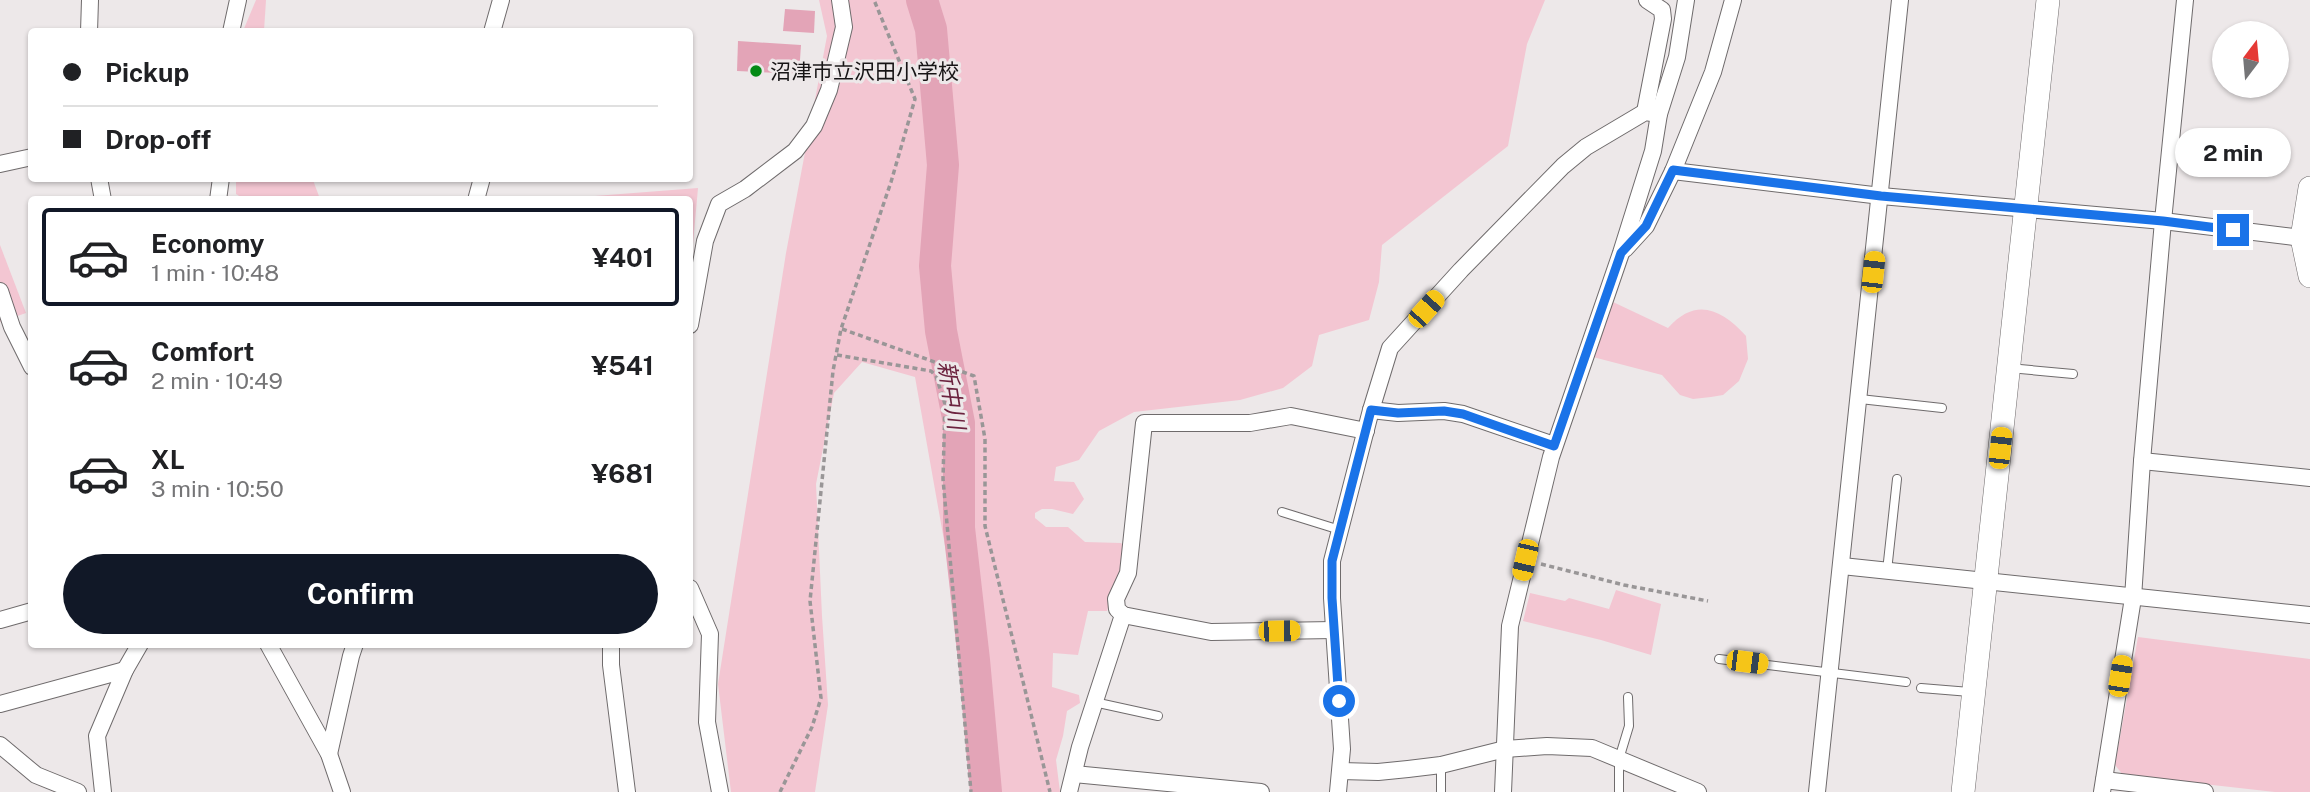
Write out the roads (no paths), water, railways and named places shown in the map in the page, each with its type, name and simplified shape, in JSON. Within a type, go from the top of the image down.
[{"type":"street","points":[[89,28],[90,0]]},
{"type":"street","points":[[232,28],[238,0]]},
{"type":"street","points":[[493,28],[501,0]]},
{"type":"street","points":[[693,308],[705,241],[719,204],[746,189],[795,151],[814,126],[830,90],[844,27],[840,0]]},
{"type":"street","points":[[1503,792],[1510,626],[1525,560],[1554,446],[1621,253],[1653,151],[1652,113],[1664,19],[1662,10],[1647,0]]},
{"type":"street","points":[[1338,792],[1342,748],[1332,561],[1390,348],[1461,270],[1563,166],[1586,148],[1652,113],[1676,57],[1686,0]]},
{"type":"street","points":[[1621,253],[1646,226],[1673,170],[1713,72],[1733,0]]},
{"type":"street","points":[[1817,792],[1900,0]]},
{"type":"street","points":[[1963,792],[2048,0]]},
{"type":"street","points":[[2185,0],[2142,461],[2133,598],[2103,786],[2205,792]]},
{"type":"street","points":[[0,163],[28,158]]},
{"type":"street","points":[[1673,170],[1881,196],[2163,221],[2302,239]]},
{"type":"street","points":[[2310,187],[2302,239],[2310,276]]},
{"type":"street","points":[[0,291],[12,327],[28,359]]},
{"type":"street","points":[[1371,410],[1398,413],[1444,411],[1463,414],[1554,446]]},
{"type":"street","points":[[1334,630],[1211,632],[1123,615],[1117,609],[1116,599],[1128,573],[1144,423],[1250,423],[1291,416],[1366,431]]},
{"type":"street","points":[[2142,461],[2310,478]]},
{"type":"street","points":[[1842,566],[2310,615]]},
{"type":"street","points":[[693,595],[710,634],[707,722],[720,792]]},
{"type":"street","points":[[0,620],[28,612]]},
{"type":"street","points":[[1069,792],[1094,702],[1123,615]]},
{"type":"street","points":[[103,792],[97,736],[125,670],[139,648]]},
{"type":"street","points":[[270,648],[329,754],[342,792]]},
{"type":"street","points":[[329,754],[354,648]]},
{"type":"street","points":[[611,648],[626,792]]},
{"type":"street","points":[[0,704],[125,670]]},
{"type":"street","points":[[0,745],[36,775],[78,792]]},
{"type":"street","points":[[1341,771],[1378,772],[1441,765],[1505,749],[1547,746],[1592,748],[1698,792]]},
{"type":"street","points":[[1074,774],[1261,792]]},
{"type":"lane","points":[[2009,368],[2073,374]]},
{"type":"lane","points":[[1860,399],[1942,408]]},
{"type":"lane","points":[[1887,571],[1897,479]]},
{"type":"lane","points":[[1282,512],[1340,530]]},
{"type":"lane","points":[[1719,659],[1906,682]]},
{"type":"lane","points":[[1921,688],[1973,692]]},
{"type":"lane","points":[[1619,792],[1619,759],[1629,726],[1628,697]]},
{"type":"lane","points":[[1094,702],[1158,716]]},
{"type":"lane","points":[[1441,765],[1441,792]]},
{"type":"waterway","name":"新中川","points":[[922,0],[931,29],[943,165],[935,266],[941,331],[959,423],[959,528],[986,792]]},
{"type":"place","name":"沼津市立沢田小学校","points":[[756,71]]}]
